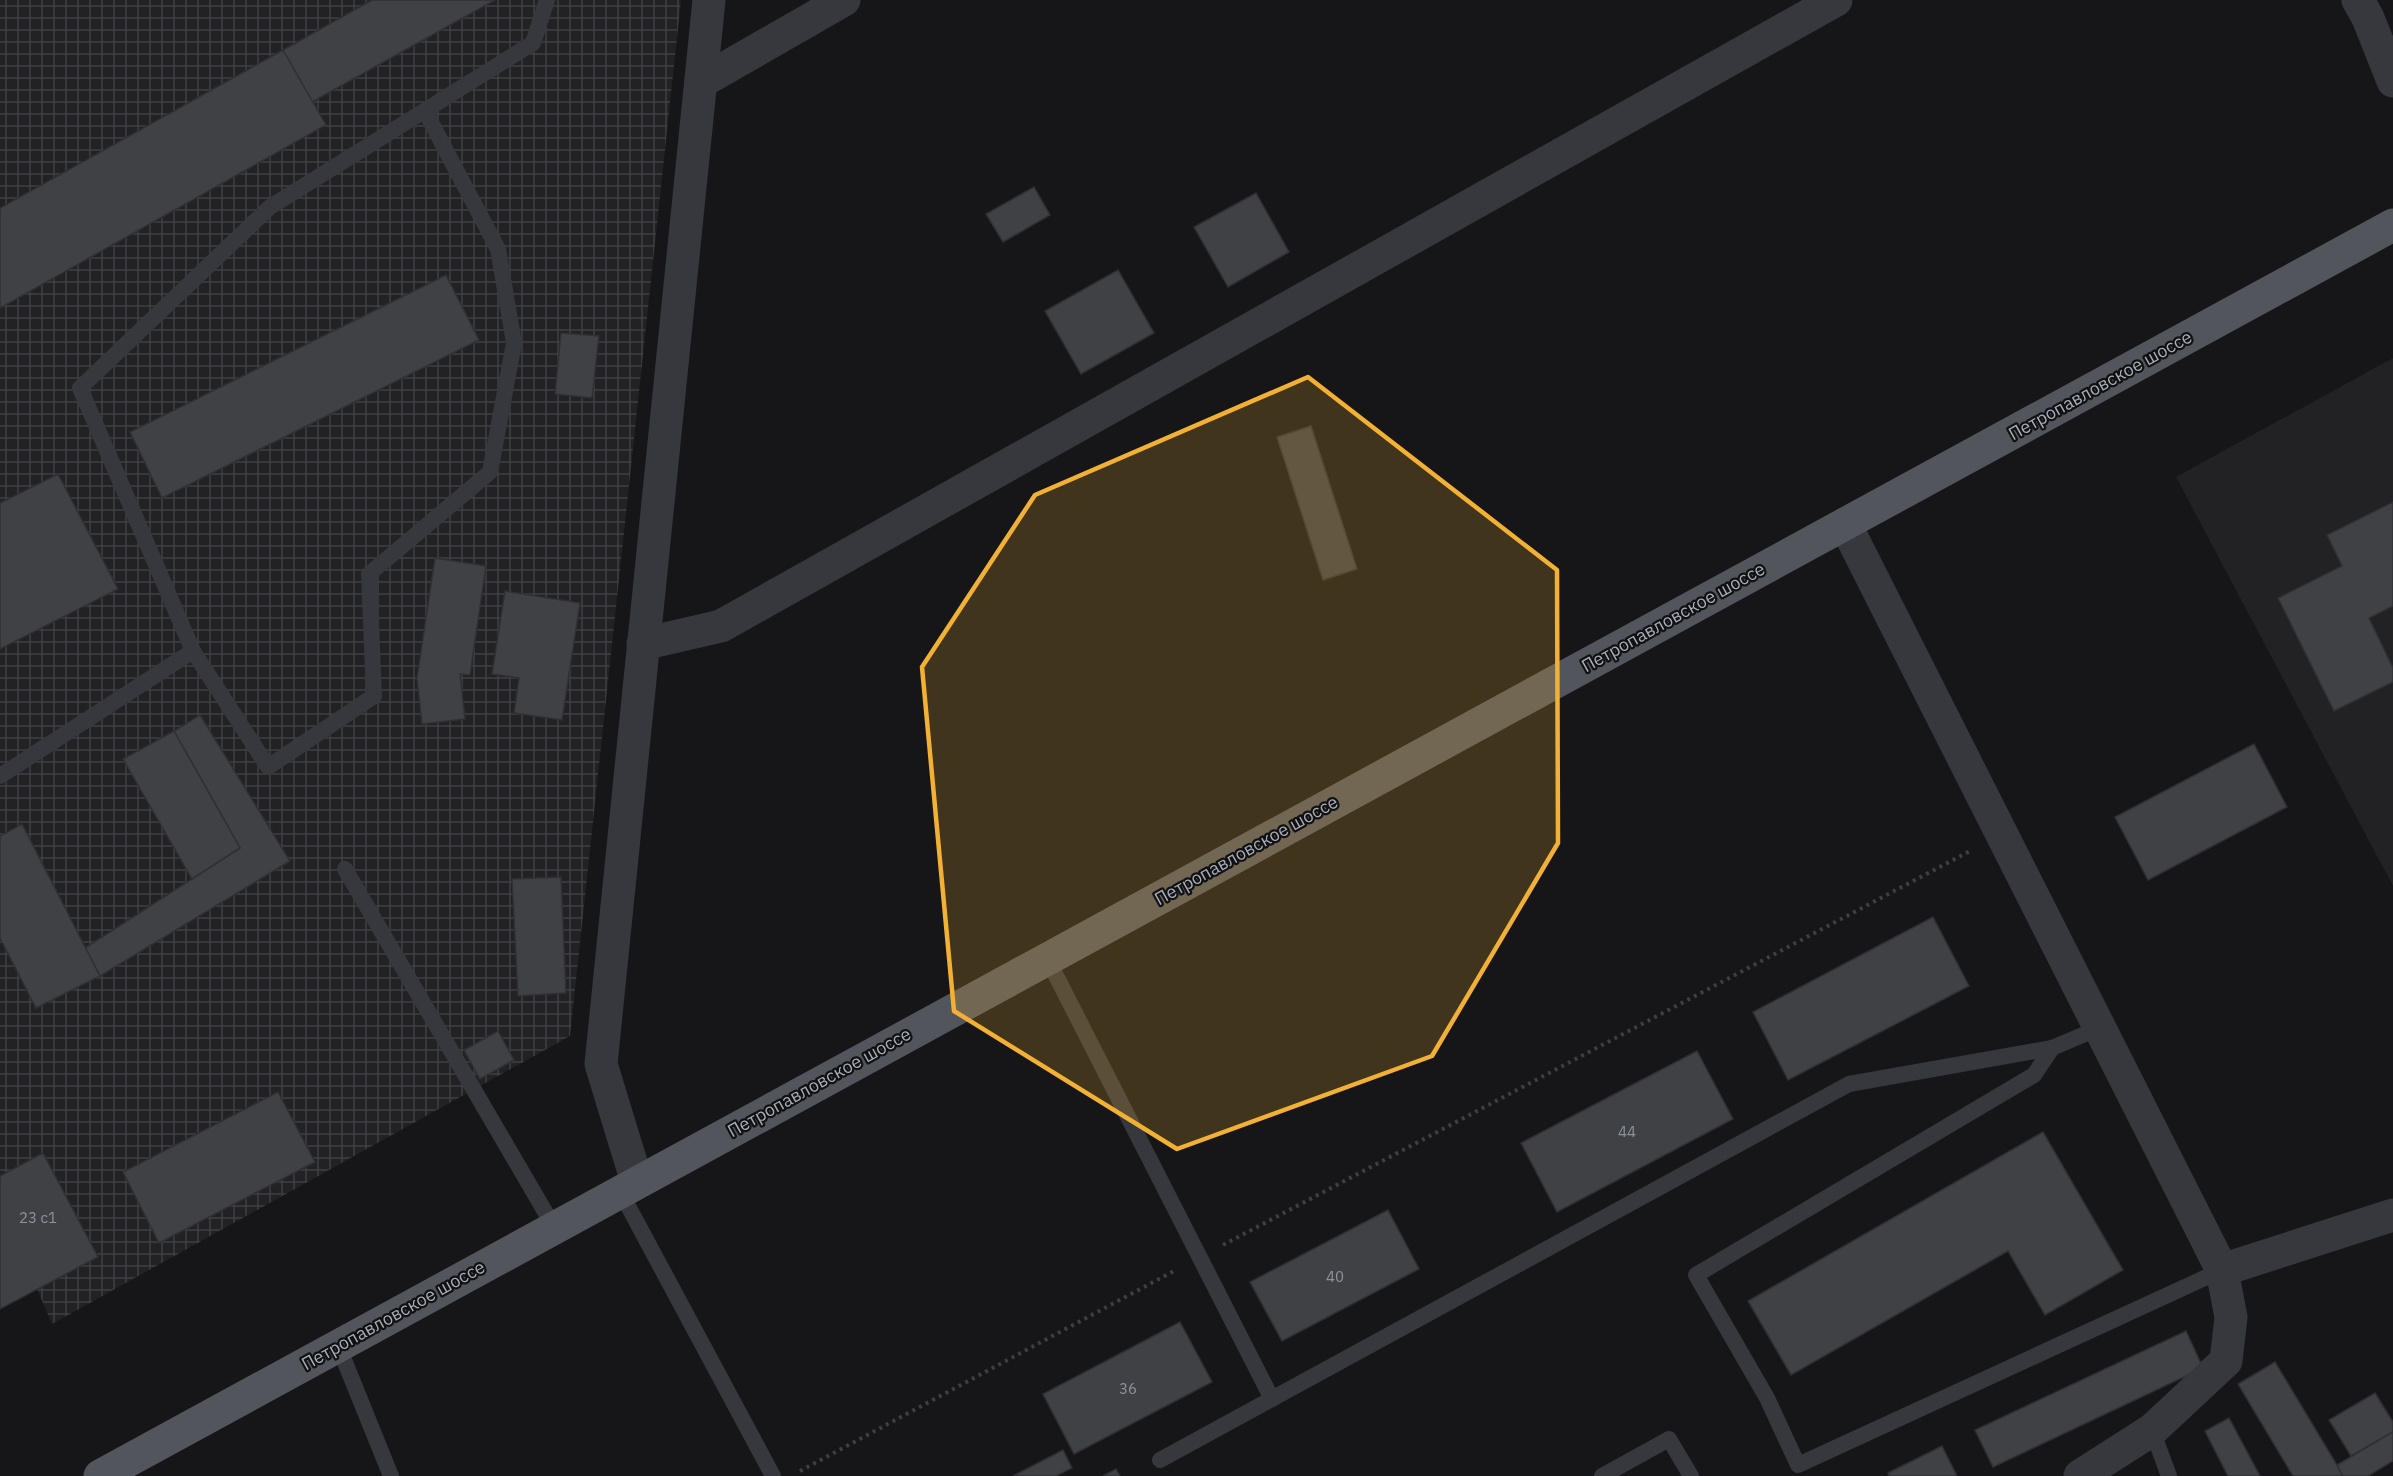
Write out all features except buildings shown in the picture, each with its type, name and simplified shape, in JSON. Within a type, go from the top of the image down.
[{"type":"main road","name":"Петропавловское шоссе","points":[[100,1476],[2393,225]]},
{"type":"street","points":[[629,1186],[601,1064],[709,0]]},
{"type":"street","points":[[700,82],[844,0]]},
{"type":"street","points":[[644,644],[721,626],[1836,0]]},
{"type":"street","points":[[2358,0],[2368,18],[2393,81]]},
{"type":"street","points":[[1845,524],[2222,1270],[2231,1317],[2226,1361],[2152,1430],[2080,1476]]},
{"type":"street","points":[[2222,1270],[2393,1215]]},
{"type":"lane","points":[[425,111],[498,249],[514,343],[490,472],[369,574],[374,696],[268,767],[193,651],[80,388],[270,207],[533,43],[547,0]]},
{"type":"lane","points":[[0,776],[193,651]]},
{"type":"lane","points":[[345,869],[554,1227]]},
{"type":"lane","points":[[1047,958],[1272,1399]]},
{"type":"lane","points":[[1160,1460],[1849,1084],[2052,1048],[2099,1028]]},
{"type":"lane","points":[[2052,1048],[2034,1074],[1695,1275],[1767,1398],[1802,1471],[2222,1270]]},
{"type":"lane","points":[[629,1186],[773,1476]]},
{"type":"lane","points":[[338,1345],[391,1476]]},
{"type":"lane","points":[[2152,1430],[2169,1476]]},
{"type":"lane","points":[[1602,1476],[1669,1439],[1691,1476]]},
{"type":"path","points":[[792,1476],[1199,1257],[2002,835]]},
{"type":"highlighted area","points":[[1308,377],[1557,570],[1558,843],[1432,1056],[1177,1149],[954,1011],[922,667],[1035,495]]},
{"type":"shaded area","points":[[0,0],[681,0],[570,1036],[52,1324],[0,1203]]},
{"type":"shaded area","points":[[2393,358],[2393,886],[2176,477]]}]
